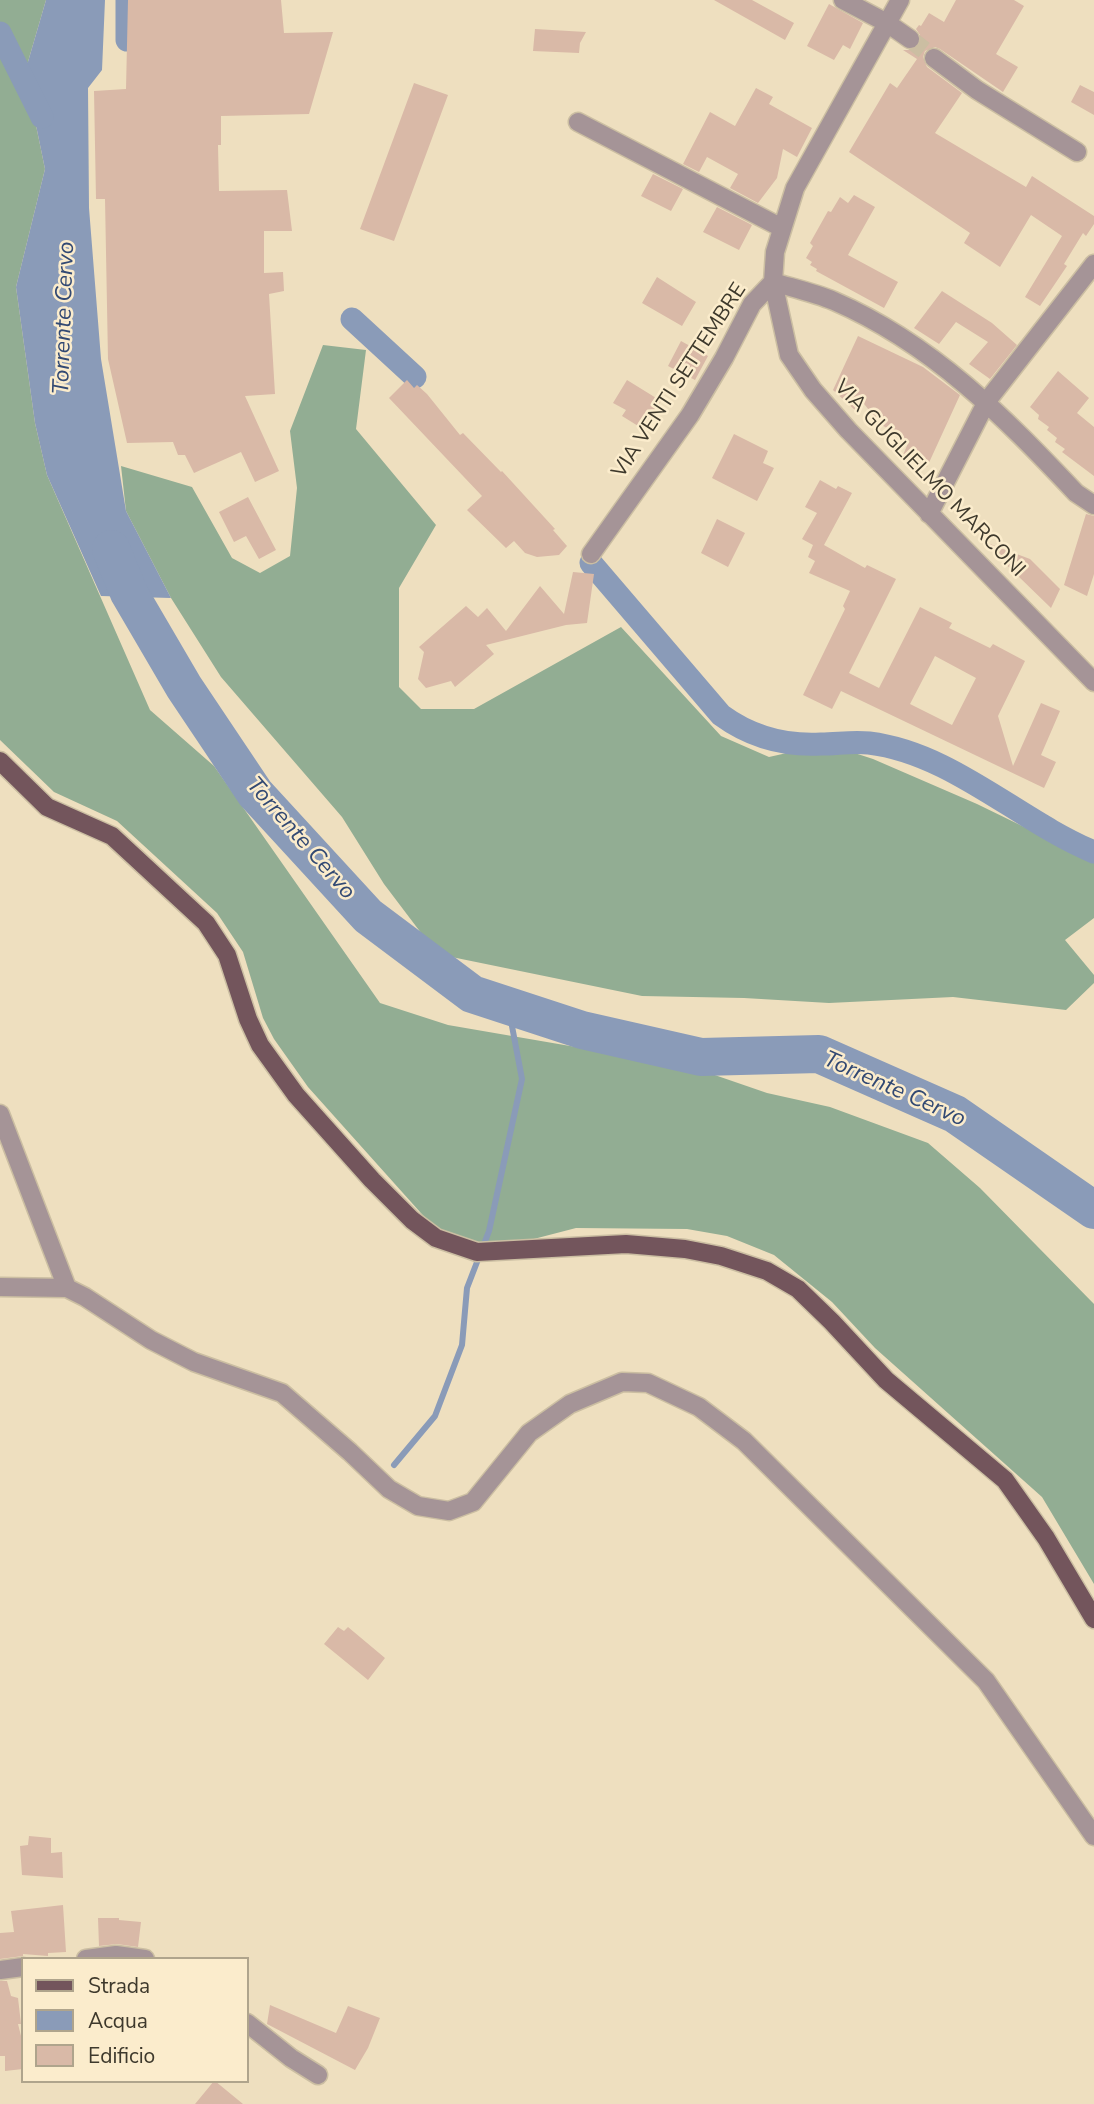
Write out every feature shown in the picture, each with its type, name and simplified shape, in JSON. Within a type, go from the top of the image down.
[{"type":"main road","points":[[0,761],[47,807],[112,836],[206,923],[228,955],[247,1019],[260,1045],[296,1095],[412,1220],[436,1238],[477,1252],[626,1244],[684,1249],[721,1256],[767,1271],[798,1289],[886,1380],[1006,1480],[1046,1538],[1094,1619]]},
{"type":"street","points":[[843,0],[887,23],[910,39]]},
{"type":"street","name":"VIA VENTI SETTEMBRE","points":[[591,554],[690,415],[724,358],[752,303],[773,282],[775,251],[794,188],[900,0]]},
{"type":"street","points":[[934,58],[977,90],[1077,152]]},
{"type":"street","points":[[578,122],[782,228]]},
{"type":"street","points":[[929,514],[987,401],[1094,264]]},
{"type":"street","points":[[773,282],[833,300],[899,334],[987,401],[1076,494],[1094,505]]},
{"type":"street","name":"VIA GUGLIELMO MARCONI","points":[[773,282],[789,355],[813,390],[848,430],[891,471],[929,514],[1094,682]]},
{"type":"street","points":[[0,1114],[67,1288]]},
{"type":"street","points":[[0,1287],[67,1288],[151,1340],[194,1362],[282,1393],[389,1489],[418,1506],[449,1511],[473,1502],[529,1433],[570,1404],[622,1382],[648,1383],[699,1407],[744,1441],[986,1681],[1094,1836]]},
{"type":"street","points":[[101,1957],[130,1957]]},
{"type":"street","points":[[0,1970],[21,1967]]},
{"type":"street","points":[[248,2024],[290,2058],[318,2075]]},
{"type":"green space","points":[[0,0],[46,0],[25,72],[45,169],[16,287],[35,423],[47,475],[150,710],[214,766],[380,1003],[448,1025],[674,1061],[767,1093],[830,1107],[928,1143],[980,1188],[1094,1304],[1094,1584],[1042,1497],[875,1348],[832,1302],[774,1255],[727,1236],[687,1229],[576,1228],[503,1247],[471,1245],[437,1231],[308,1087],[274,1039],[263,1018],[243,952],[217,913],[117,821],[54,792],[0,740]]},
{"type":"green space","points":[[323,345],[366,350],[356,429],[436,525],[399,588],[399,687],[421,709],[474,709],[621,627],[721,736],[769,757],[827,744],[873,759],[977,804],[1094,861],[1094,918],[1065,940],[1094,975],[1094,983],[1066,1010],[953,997],[829,1003],[642,996],[437,954],[384,884],[342,817],[221,677],[171,598],[126,511],[121,466],[192,487],[232,558],[260,573],[290,556],[297,488],[290,431]]},
{"type":"water","points":[[46,0],[105,0],[102,70],[88,88],[89,208],[101,359],[126,511],[171,598],[101,596],[47,475],[35,423],[16,287],[45,169],[25,72]]},
{"type":"building","points":[[128,0],[281,0],[284,33],[333,32],[309,114],[221,116],[221,145],[218,145],[219,191],[287,190],[292,231],[264,231],[264,273],[283,272],[284,291],[269,294],[275,394],[245,396],[279,471],[255,482],[241,452],[194,473],[185,455],[178,455],[173,442],[127,443],[108,359],[105,199],[96,199],[94,91],[126,89]]},
{"type":"building","points":[[714,0],[752,0],[794,23],[785,40]]},
{"type":"building","points":[[956,0],[1014,0],[1024,6],[996,54],[1018,67],[1003,92],[940,49],[935,47],[925,51],[923,57],[927,67],[962,93],[935,133],[1026,187],[1032,176],[1094,216],[1094,224],[1086,236],[1083,233],[1064,264],[1067,266],[1040,306],[1025,297],[1062,236],[1031,215],[1000,267],[964,243],[970,233],[849,152],[890,83],[897,88],[917,59],[903,50],[914,50],[920,45],[920,35],[916,29],[929,13],[944,22]]},
{"type":"building","points":[[829,4],[863,23],[850,49],[843,45],[834,60],[807,46]]},
{"type":"building","points":[[535,29],[586,32],[580,43],[579,53],[533,51]]},
{"type":"building","points":[[414,83],[448,95],[394,241],[360,229]]},
{"type":"building","points":[[1080,85],[1094,92],[1094,115],[1071,102]]},
{"type":"building","points":[[756,88],[773,97],[769,104],[812,128],[797,157],[783,149],[777,178],[758,203],[730,188],[738,174],[707,157],[699,172],[683,164],[710,112],[735,126]]},
{"type":"building","points":[[653,174],[683,189],[671,211],[641,196]]},
{"type":"building","points":[[854,195],[875,207],[848,255],[898,282],[884,308],[816,271],[817,269],[810,265],[812,262],[806,258],[813,246],[810,243],[828,211],[831,212],[840,197],[848,203]]},
{"type":"building","points":[[717,207],[752,225],[739,250],[703,232]]},
{"type":"building","points":[[657,277],[696,302],[682,326],[642,303]]},
{"type":"building","points":[[942,291],[992,323],[1017,345],[990,379],[969,364],[988,342],[956,322],[939,344],[914,328]]},
{"type":"building","points":[[858,336],[923,367],[960,395],[927,467],[903,455],[909,441],[880,424],[861,400],[856,411],[833,390]]},
{"type":"building","points":[[681,341],[708,356],[695,380],[668,366]]},
{"type":"building","points":[[1058,371],[1089,398],[1077,413],[1094,427],[1094,476],[1062,452],[1065,449],[1055,442],[1057,438],[1047,430],[1049,427],[1038,419],[1039,415],[1030,407]]},
{"type":"building","points":[[407,380],[414,388],[417,385],[427,394],[460,435],[463,433],[502,471],[555,529],[553,530],[567,546],[559,555],[537,557],[525,553],[514,541],[506,548],[467,510],[482,496],[389,398]]},
{"type":"building","points":[[627,380],[661,401],[643,429],[622,416],[626,410],[613,403]]},
{"type":"building","points":[[734,434],[768,451],[763,463],[774,468],[757,501],[712,478]]},
{"type":"building","points":[[820,480],[836,489],[838,486],[852,493],[824,545],[865,568],[867,565],[896,579],[849,673],[879,688],[920,607],[952,623],[949,628],[990,648],[993,644],[1025,661],[998,716],[1013,766],[1041,703],[1060,711],[1041,755],[1056,762],[1044,788],[841,691],[832,709],[803,695],[845,609],[843,606],[850,591],[809,573],[815,561],[808,557],[813,545],[802,539],[817,513],[805,507]],"holes":[[[935,656],[976,678],[952,725],[910,704]]]},
{"type":"building","points":[[248,497],[276,550],[259,559],[246,536],[234,542],[219,512]]},
{"type":"building","points":[[1086,514],[1094,516],[1094,574],[1087,596],[1064,585]]},
{"type":"building","points":[[717,519],[745,533],[728,567],[701,553]]},
{"type":"building","points":[[982,541],[1030,559],[1060,589],[1051,608]]},
{"type":"building","points":[[573,572],[594,574],[587,623],[566,625],[486,645],[494,654],[455,687],[451,681],[426,688],[418,679],[424,652],[419,647],[466,606],[478,617],[487,608],[506,631],[540,586],[564,614]]},
{"type":"building","points":[[338,1627],[344,1631],[348,1627],[385,1658],[368,1680],[324,1644]]},
{"type":"building","points":[[29,1836],[51,1838],[51,1853],[62,1852],[63,1878],[22,1875],[20,1846],[28,1845]]},
{"type":"building","points":[[63,1905],[66,1952],[48,1953],[48,1956],[23,1954],[0,1959],[0,1933],[14,1932],[11,1911]]},
{"type":"building","points":[[98,1918],[141,1922],[138,1947],[117,1944],[99,1946]]},
{"type":"building","points":[[0,1981],[7,1981],[11,1996],[18,1998],[21,2069],[5,2071],[5,2056],[0,2056]]},
{"type":"building","points":[[270,2005],[336,2033],[348,2006],[380,2018],[368,2048],[355,2070],[267,2024]]},
{"type":"building","points":[[212,2083],[217,2083],[243,2104],[195,2104]]},
{"type":"waterway","points":[[127,0],[127,40]]},
{"type":"waterway","points":[[0,33],[42,117]]},
{"type":"waterway","points":[[352,319],[415,377]]},
{"type":"waterway","name":"Torrente Cervo","points":[[111,549],[129,593],[184,687],[255,793],[368,916],[472,994],[582,1030],[701,1057],[819,1054],[955,1114],[1094,1210]]},
{"type":"waterway","points":[[591,563],[721,715],[732,723],[781,742],[863,742],[899,749],[957,774],[1066,839],[1094,852]]},
{"type":"waterway","points":[[394,1465],[435,1416],[462,1345],[467,1288],[489,1231],[522,1079],[508,1005]]},
{"type":"tunnel","points":[[910,39],[934,58]]}]
